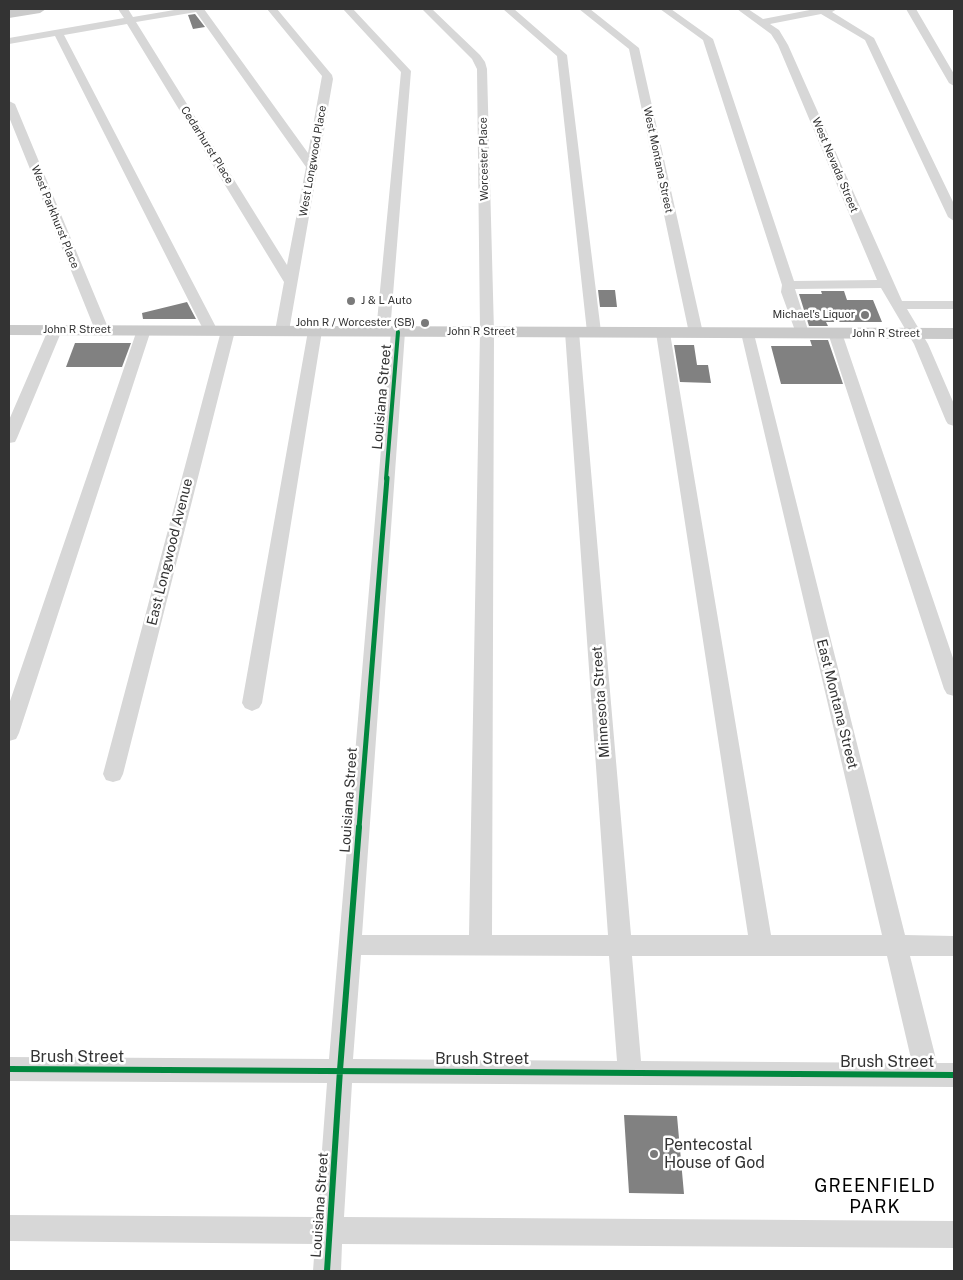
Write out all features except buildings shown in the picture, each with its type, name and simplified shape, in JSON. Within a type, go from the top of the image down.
[{"type":"main road","points":[[9,10],[16,9]]},
{"type":"main road","points":[[9,14],[40,9]]},
{"type":"main road","name":"John R Street","points":[[9,330],[954,334]]},
{"type":"street","name":"Cedarhurst Place","points":[[123,9],[291,282]]},
{"type":"street","points":[[9,41],[130,20],[156,12],[198,9],[312,166]]},
{"type":"street","name":"West Longwood Place","points":[[272,9],[327,75],[282,331]]},
{"type":"street","name":"Louisiana Street","points":[[328,1271],[391,332],[406,70],[348,9]]},
{"type":"street","name":"Worcester Place","points":[[427,9],[476,57],[482,69],[487,332],[480,945]]},
{"type":"street","points":[[508,9],[562,56],[594,332]]},
{"type":"street","name":"West Montana Street","points":[[584,9],[634,48],[696,333]]},
{"type":"street","points":[[665,9],[708,40],[789,285],[788,292],[802,333]]},
{"type":"street","name":"West Nevada Street","points":[[742,9],[775,32],[783,45],[896,305],[916,334],[947,388],[954,422]]},
{"type":"street","points":[[762,22],[825,9],[869,38],[954,217]]},
{"type":"street","points":[[911,9],[954,83]]},
{"type":"street","points":[[58,32],[219,331]]},
{"type":"street","name":"West Parkhurst Place","points":[[9,104],[102,330]]},
{"type":"street","points":[[789,285],[886,284]]},
{"type":"street","points":[[896,305],[954,305]]},
{"type":"street","points":[[9,438],[55,330]]},
{"type":"street","points":[[9,733],[144,330]]},
{"type":"street","name":"East Longwood Avenue","points":[[113,774],[219,331]]},
{"type":"street","points":[[252,703],[316,331]]},
{"type":"street","name":"Minnesota Street","points":[[572,332],[630,1073]]},
{"type":"street","points":[[662,332],[761,946]]},
{"type":"street","name":"East Montana Street","points":[[748,333],[928,1074]]},
{"type":"street","points":[[835,333],[954,689]]},
{"type":"street","points":[[350,945],[954,946]]},
{"type":"street","name":"Brush Street","points":[[9,1069],[954,1075]]},
{"type":"street","points":[[9,1228],[330,1232],[954,1235]]},
{"type":"cycle path","points":[[327,1271],[340,1070],[398,332]]},
{"type":"cycle path","points":[[9,1069],[954,1075]]},
{"type":"place","name":"J & L Auto","points":[[351,301]]},
{"type":"place","name":"Michael's Liquor","points":[[865,315]]},
{"type":"place","name":"John R / Worcester (SB)","points":[[425,323]]},
{"type":"place","name":"Pentecostal House of God","points":[[654,1154]]},
{"type":"district","name":"GREENFIELD PARK","points":[[875,1196]]}]
